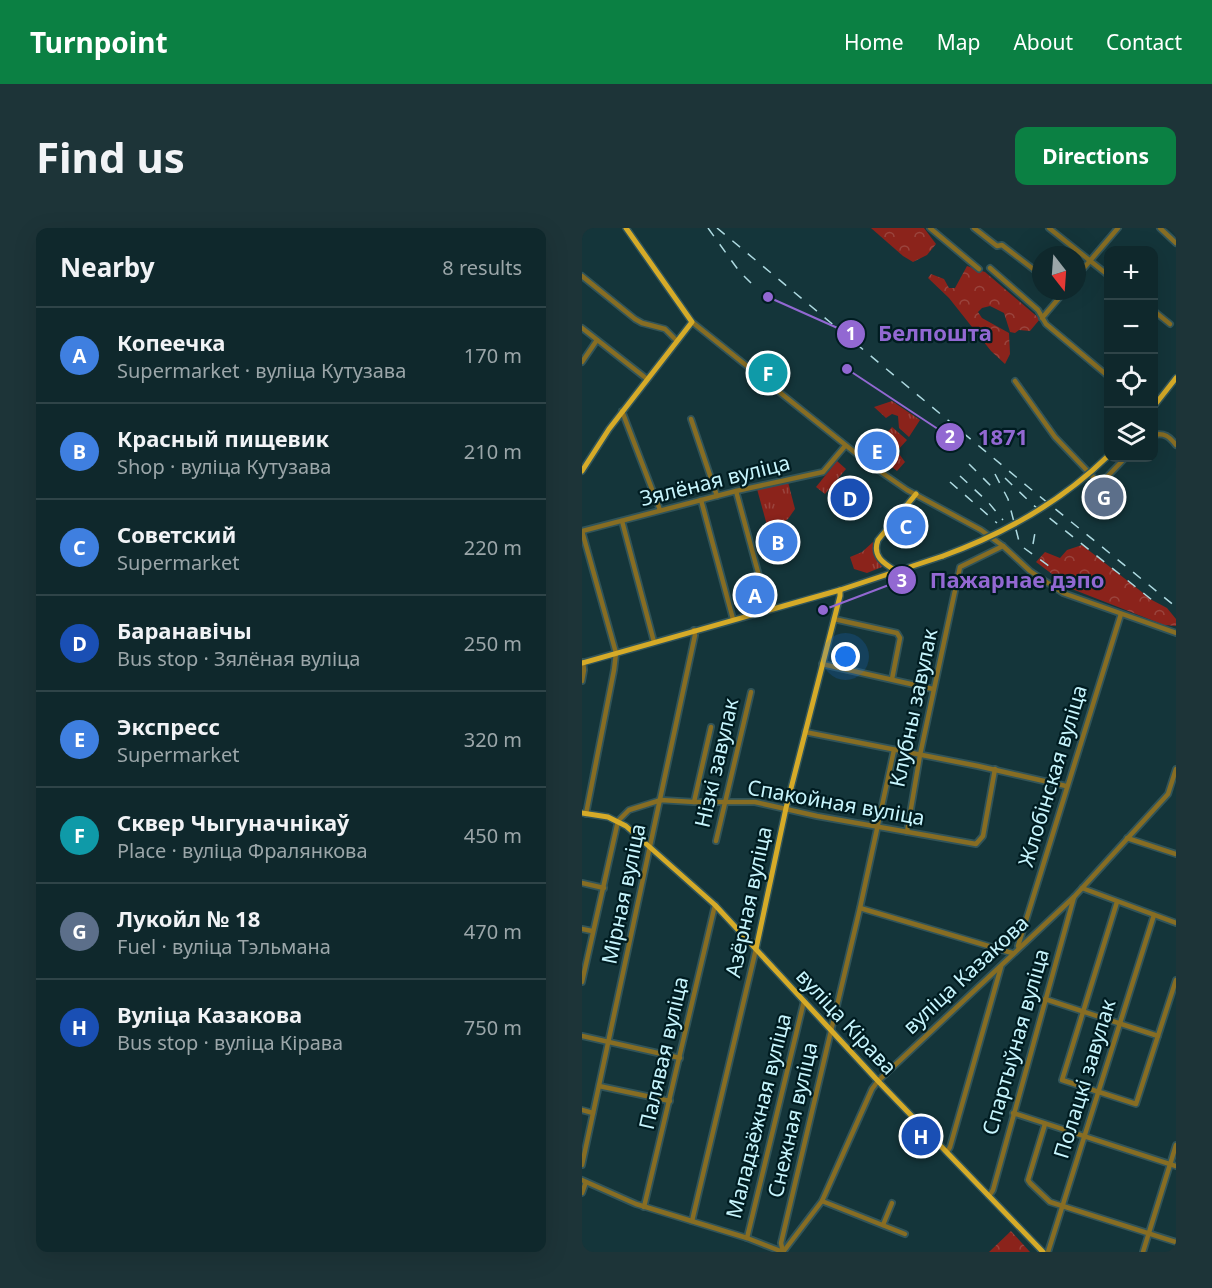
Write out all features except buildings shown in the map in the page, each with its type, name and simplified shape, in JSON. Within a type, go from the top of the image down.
[{"type":"main road","points":[[582,471],[622,411],[692,322],[626,228]]},
{"type":"main road","points":[[1158,401],[1176,378]]},
{"type":"main road","points":[[583,663],[840,590],[972,546],[1027,519],[1075,487],[1104,460]]},
{"type":"main road","points":[[897,571],[880,561],[876,545],[916,494]]},
{"type":"main road","name":"Азёрная вуліца","points":[[756,949],[786,808],[840,590]]},
{"type":"main road","points":[[584,813],[618,821]]},
{"type":"main road","name":"вуліца Кірава","points":[[618,821],[715,905],[878,1081],[1046,1252]]},
{"type":"street","points":[[974,228],[997,246],[1002,245],[1032,268]]},
{"type":"street","points":[[1049,228],[1104,272]]},
{"type":"street","points":[[1086,266],[1118,228]]},
{"type":"street","points":[[1160,228],[1176,243]]},
{"type":"street","points":[[932,229],[979,269]]},
{"type":"street","points":[[990,268],[1038,310],[1046,324],[1104,373]]},
{"type":"street","points":[[582,276],[635,319],[665,329],[677,341]]},
{"type":"street","points":[[1042,318],[1057,300]]},
{"type":"street","points":[[1158,314],[1170,324]]},
{"type":"street","points":[[692,322],[845,446],[898,484],[981,530],[1003,546],[1030,571],[1063,593],[1176,633]]},
{"type":"street","points":[[582,328],[647,379]]},
{"type":"street","points":[[582,362],[597,340]]},
{"type":"street","points":[[1015,381],[1055,437],[1096,480],[1100,482],[1104,480],[1121,462]]},
{"type":"street","points":[[622,411],[660,510]]},
{"type":"street","points":[[691,418],[717,496]]},
{"type":"street","points":[[1158,435],[1169,436],[1176,446]]},
{"type":"street","name":"Зялёная вуліца","points":[[582,531],[736,491],[823,472],[845,446]]},
{"type":"street","points":[[736,491],[768,609]]},
{"type":"street","points":[[701,500],[733,619]]},
{"type":"street","points":[[622,521],[654,642]]},
{"type":"street","points":[[582,531],[616,653],[584,813]]},
{"type":"street","name":"Клубны завулак","points":[[907,832],[933,688],[960,567],[1003,546]]},
{"type":"street","name":"Жлобінская вуліца","points":[[1017,949],[1121,614]]},
{"type":"street","points":[[834,619],[897,633],[900,638],[892,679]]},
{"type":"street","name":"Мірная вуліца","points":[[582,1165],[651,849],[695,635],[694,630]]},
{"type":"street","points":[[582,681],[583,663]]},
{"type":"street","points":[[822,664],[933,688]]},
{"type":"street","name":"Нізкі завулак","points":[[716,841],[751,692]]},
{"type":"street","points":[[694,802],[711,727]]},
{"type":"street","points":[[805,732],[995,769],[1066,786]]},
{"type":"street","name":"Снежная вуліца","points":[[783,1252],[781,1243],[860,908],[894,750]]},
{"type":"street","name":"Спакойная вуліца","points":[[618,821],[629,810],[661,800],[755,801],[817,816],[976,844],[982,836],[995,769]]},
{"type":"street","name":"вуліца Казакова","points":[[783,1252],[822,1200],[872,1089],[878,1081],[1074,897],[1168,794],[1174,784],[1176,769]]},
{"type":"street","points":[[582,982],[618,821]]},
{"type":"street","points":[[1127,838],[1176,854]]},
{"type":"street","points":[[582,883],[604,888]]},
{"type":"street","points":[[1082,888],[1176,923]]},
{"type":"street","name":"Спартыўная вуліца","points":[[989,1196],[993,1190],[1012,1113],[1074,897]]},
{"type":"street","points":[[1117,902],[1062,1080],[1136,1104],[1176,980]]},
{"type":"street","name":"Палявая вуліца","points":[[644,1207],[715,905]]},
{"type":"street","points":[[860,908],[1012,953]]},
{"type":"street","name":"Полацкі завулак","points":[[1046,1252],[1154,915]]},
{"type":"street","points":[[582,929],[592,931]]},
{"type":"street","name":"Азёрная вуліца","points":[[692,1221],[756,949]]},
{"type":"street","points":[[947,1152],[1002,964]]},
{"type":"street","points":[[1045,999],[1158,1036]]},
{"type":"street","name":"Маладзёжная вуліца","points":[[747,1239],[804,1002]]},
{"type":"street","points":[[582,1036],[680,1058]]},
{"type":"street","points":[[599,1086],[670,1101]]},
{"type":"street","points":[[582,1110],[593,1113]]},
{"type":"street","points":[[1012,1113],[1173,1165]]},
{"type":"street","points":[[1045,1124],[1028,1180],[1048,1200],[1176,1242]]},
{"type":"street","points":[[1143,1252],[1173,1165],[1176,1145]]},
{"type":"street","points":[[582,1192],[584,1181],[644,1207],[783,1252]]},
{"type":"street","points":[[822,1200],[904,1234]]},
{"type":"street","points":[[883,1225],[892,1203]]},
{"type":"green space","points":[[871,228],[924,228],[936,244],[927,255],[913,262]]},
{"type":"green space","points":[[967,266],[985,272],[1040,319],[1030,331],[1019,330],[1015,333],[1010,332],[1004,313],[990,306],[978,312],[982,318],[1009,333],[1010,354],[1005,364],[991,351],[949,298],[928,278],[931,274],[944,279],[949,288],[955,288]]},
{"type":"green space","points":[[892,401],[920,420],[909,437],[899,428],[898,416],[892,414],[886,418],[874,407]]},
{"type":"green space","points":[[892,427],[907,440],[897,451],[905,462],[897,471],[871,451]]},
{"type":"green space","points":[[837,461],[846,469],[825,494],[816,487]]},
{"type":"green space","points":[[788,482],[795,509],[788,519],[771,530],[768,529],[757,489]]},
{"type":"green space","points":[[873,542],[875,557],[882,567],[867,573],[854,569],[850,557],[862,552]]},
{"type":"green space","points":[[1082,545],[1152,600],[1167,608],[1176,619],[1176,626],[1164,625],[1072,589],[1036,562],[1045,552],[1060,558],[1067,550]]},
{"type":"green space","points":[[1011,1231],[1030,1252],[989,1252]]},
{"type":"railway","points":[[708,228],[739,271],[757,289]]},
{"type":"railway","points":[[717,228],[1176,607]]},
{"type":"railway","points":[[969,464],[996,491]]},
{"type":"railway","points":[[995,474],[1008,499],[1020,545]]},
{"type":"railway","points":[[960,476],[988,502],[1003,520]]},
{"type":"railway","points":[[1005,478],[1032,504],[1152,600]]},
{"type":"railway","points":[[950,482],[997,523]]},
{"type":"railway","points":[[1033,544],[1036,527]]},
{"type":"railway","points":[[1024,548],[1049,566]]},
{"type":"place","name":"Белпошта","points":[[768,297]]},
{"type":"place","name":"1871","points":[[847,369]]},
{"type":"place","name":"Сквер Чыгуначнікаў","points":[[768,373]]},
{"type":"place","name":"Экспресс","points":[[877,451]]},
{"type":"place","name":"Лукойл № 18","points":[[1104,497]]},
{"type":"place","name":"Баранавічы","points":[[850,498]]},
{"type":"place","name":"Советский","points":[[906,526]]},
{"type":"place","name":"Красный пищевик","points":[[778,542]]},
{"type":"place","name":"Копеечка","points":[[755,595]]},
{"type":"place","name":"Пажарнае дэпо","points":[[823,610]]},
{"type":"place","name":"Вуліца Казакова","points":[[921,1136]]}]
